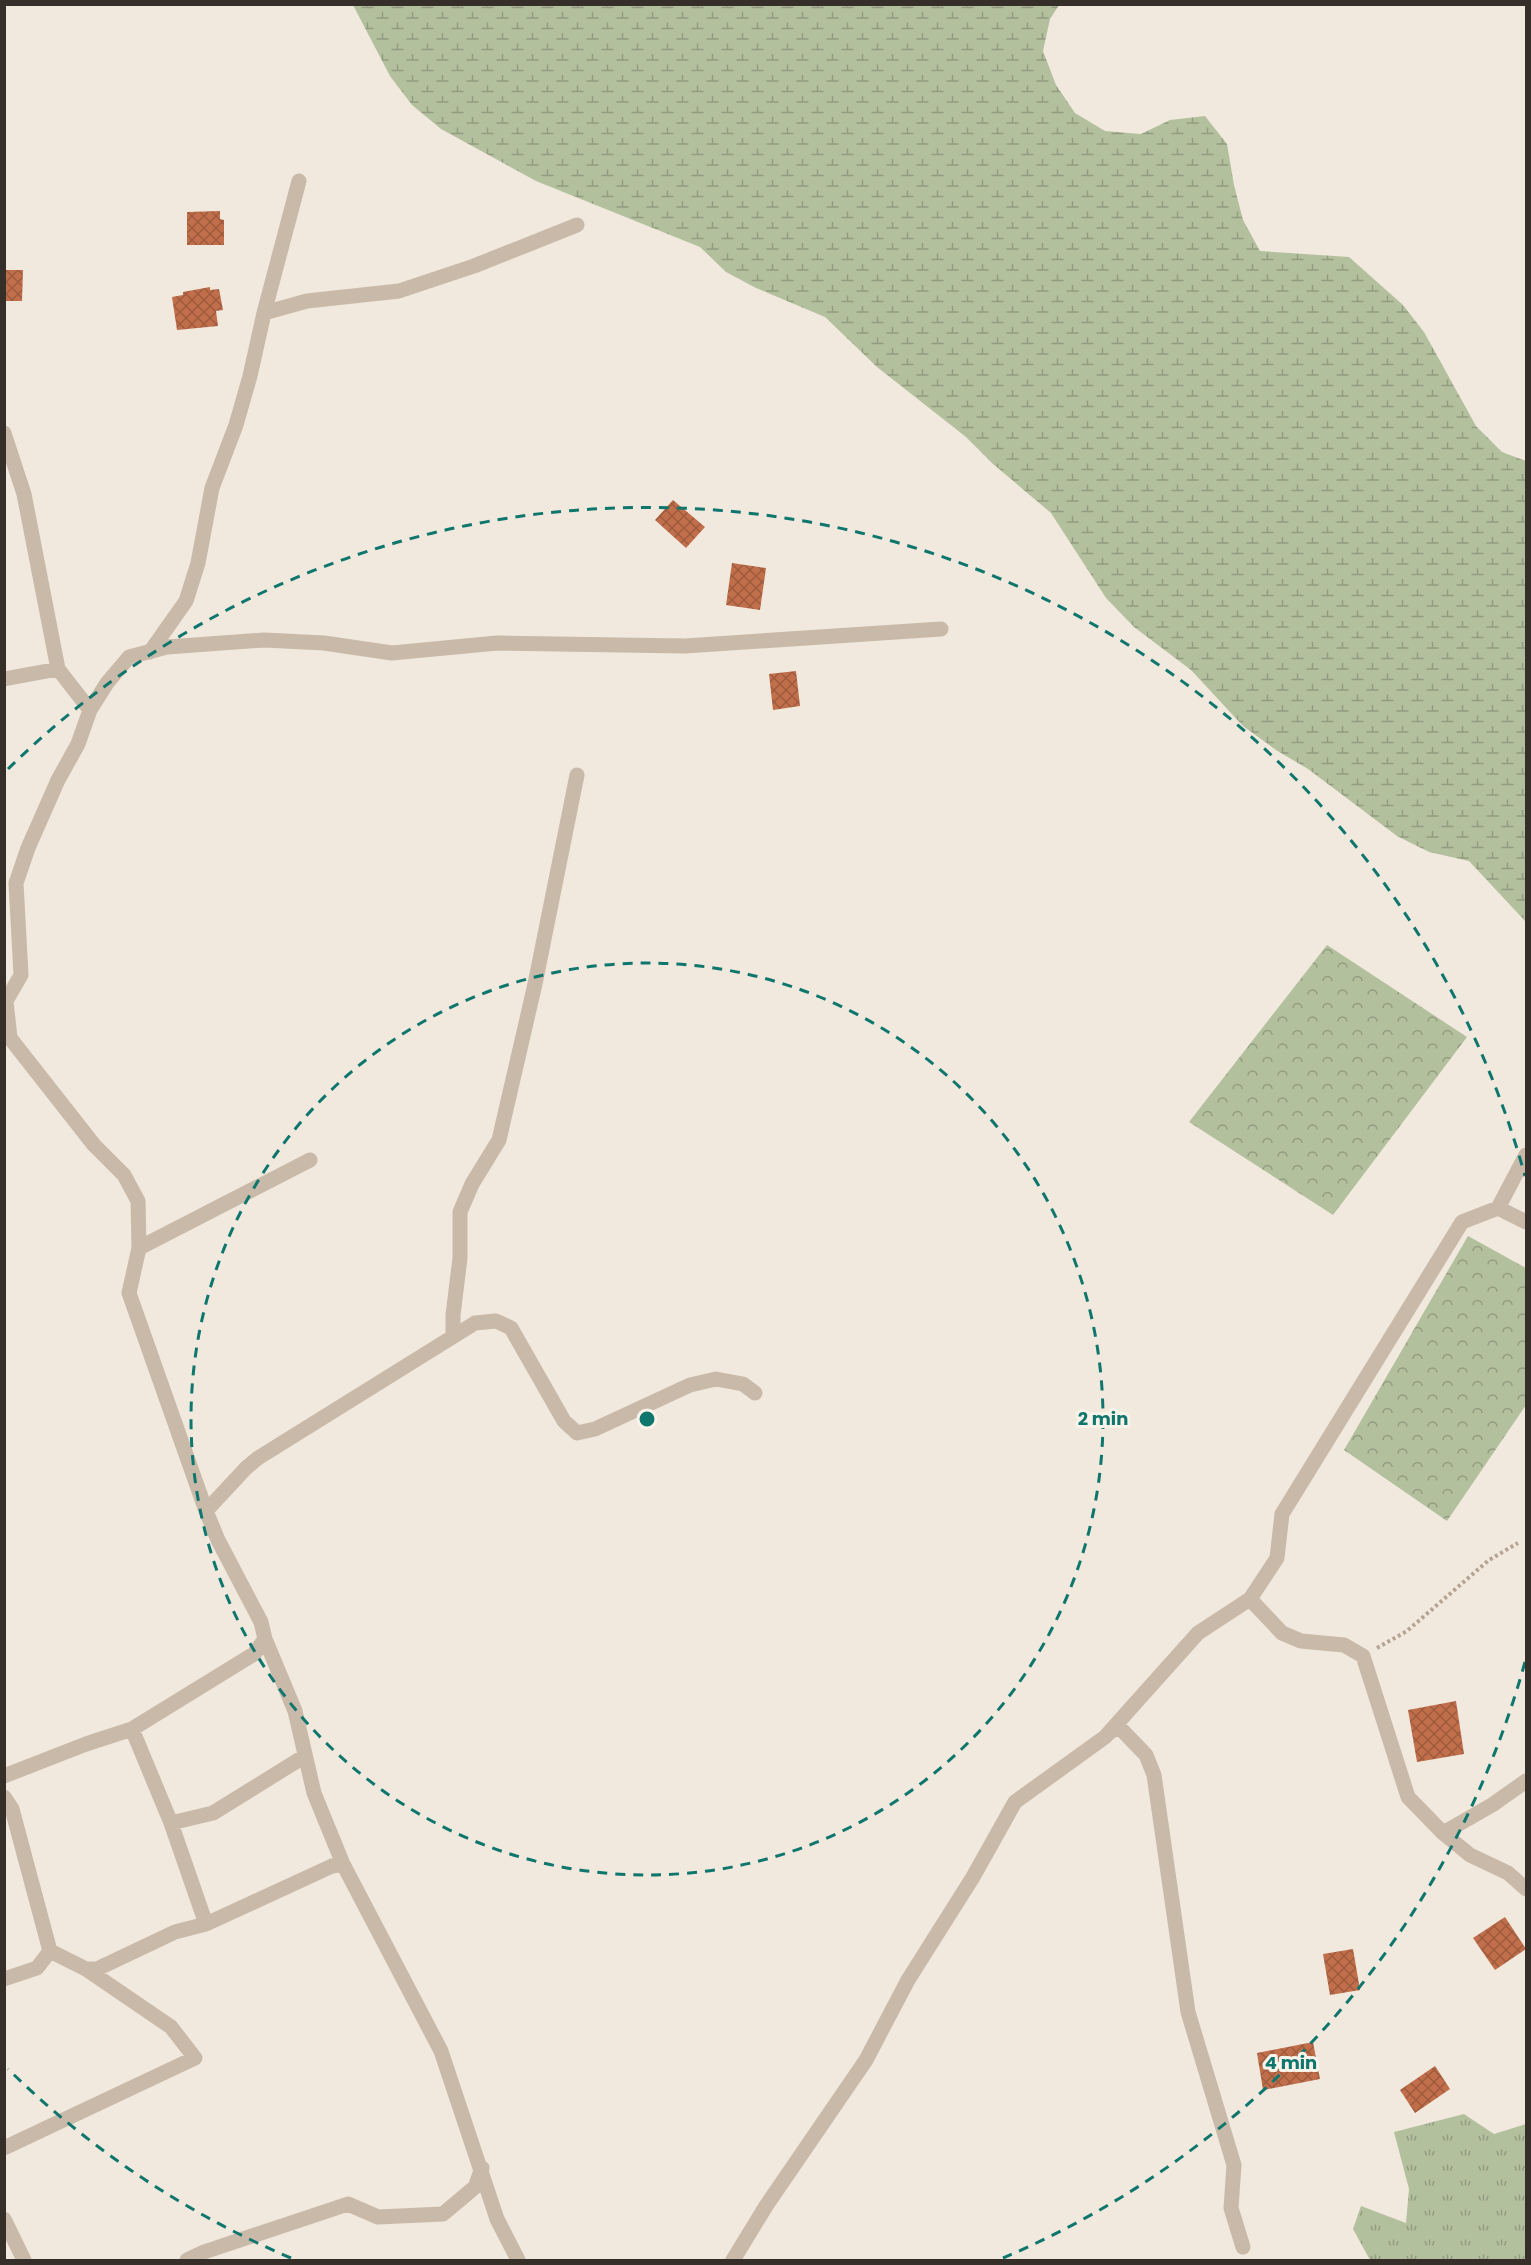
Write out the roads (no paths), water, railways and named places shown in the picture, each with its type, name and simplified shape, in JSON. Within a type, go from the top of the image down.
[{"type":"street","points":[[150,652],[186,601],[198,563],[212,488],[236,425],[250,376],[299,181]]},
{"type":"street","points":[[264,313],[307,301],[399,291],[474,266],[577,225]]},
{"type":"street","points":[[4,433],[24,494],[58,669],[90,710]]},
{"type":"street","points":[[518,2260],[497,2219],[482,2168],[441,2051],[343,1864],[314,1793],[295,1711],[264,1639],[261,1622],[218,1540],[206,1511],[129,1293],[140,1248],[138,1201],[124,1175],[94,1145],[10,1038],[6,1001],[10,985],[21,975],[16,883],[44,809],[78,744],[90,710],[107,683],[129,657],[167,647],[264,640],[324,643],[392,653],[497,642],[685,646],[941,629]]},
{"type":"street","points":[[4,679],[58,669]]},
{"type":"street","points":[[453,1336],[453,1315],[460,1258],[460,1212],[472,1184],[499,1140],[535,984],[577,775]]},
{"type":"street","points":[[1105,1737],[1198,1633],[1250,1599],[1276,1557],[1282,1514],[1462,1221],[1498,1208],[1527,1155]]},
{"type":"street","points":[[140,1248],[310,1160]]},
{"type":"street","points":[[1498,1208],[1527,1222]]},
{"type":"street","points":[[206,1511],[258,1458],[475,1323],[496,1321],[511,1328],[564,1421],[577,1433],[594,1429],[690,1385],[716,1379],[743,1384],[755,1393]]},
{"type":"street","points":[[1250,1599],[1282,1633],[1302,1641],[1344,1645],[1363,1656],[1408,1797],[1443,1833],[1470,1855],[1509,1873],[1527,1889]]},
{"type":"street","points":[[4,1776],[132,1729],[254,1654],[264,1639]]},
{"type":"street","points":[[733,2260],[766,2206],[866,2060],[908,1980],[973,1877],[1015,1802],[1118,1726],[1146,1755],[1154,1775],[1188,2012],[1234,2165],[1231,2208],[1243,2247]]},
{"type":"street","points":[[132,1729],[171,1823],[206,1924]]},
{"type":"street","points":[[171,1823],[213,1813],[305,1756]]},
{"type":"street","points":[[1443,1833],[1492,1805],[1527,1781]]},
{"type":"street","points":[[4,1797],[12,1809],[50,1951],[86,1969],[171,2027],[195,2058],[4,2148]]},
{"type":"street","points":[[86,1969],[97,1969],[175,1932],[206,1924],[332,1866],[343,1864]]},
{"type":"street","points":[[4,1978],[37,1968],[50,1951]]},
{"type":"street","points":[[187,2260],[204,2252],[348,2204],[378,2217],[442,2214],[475,2187],[482,2168]]},
{"type":"street","points":[[4,2219],[24,2260]]}]
